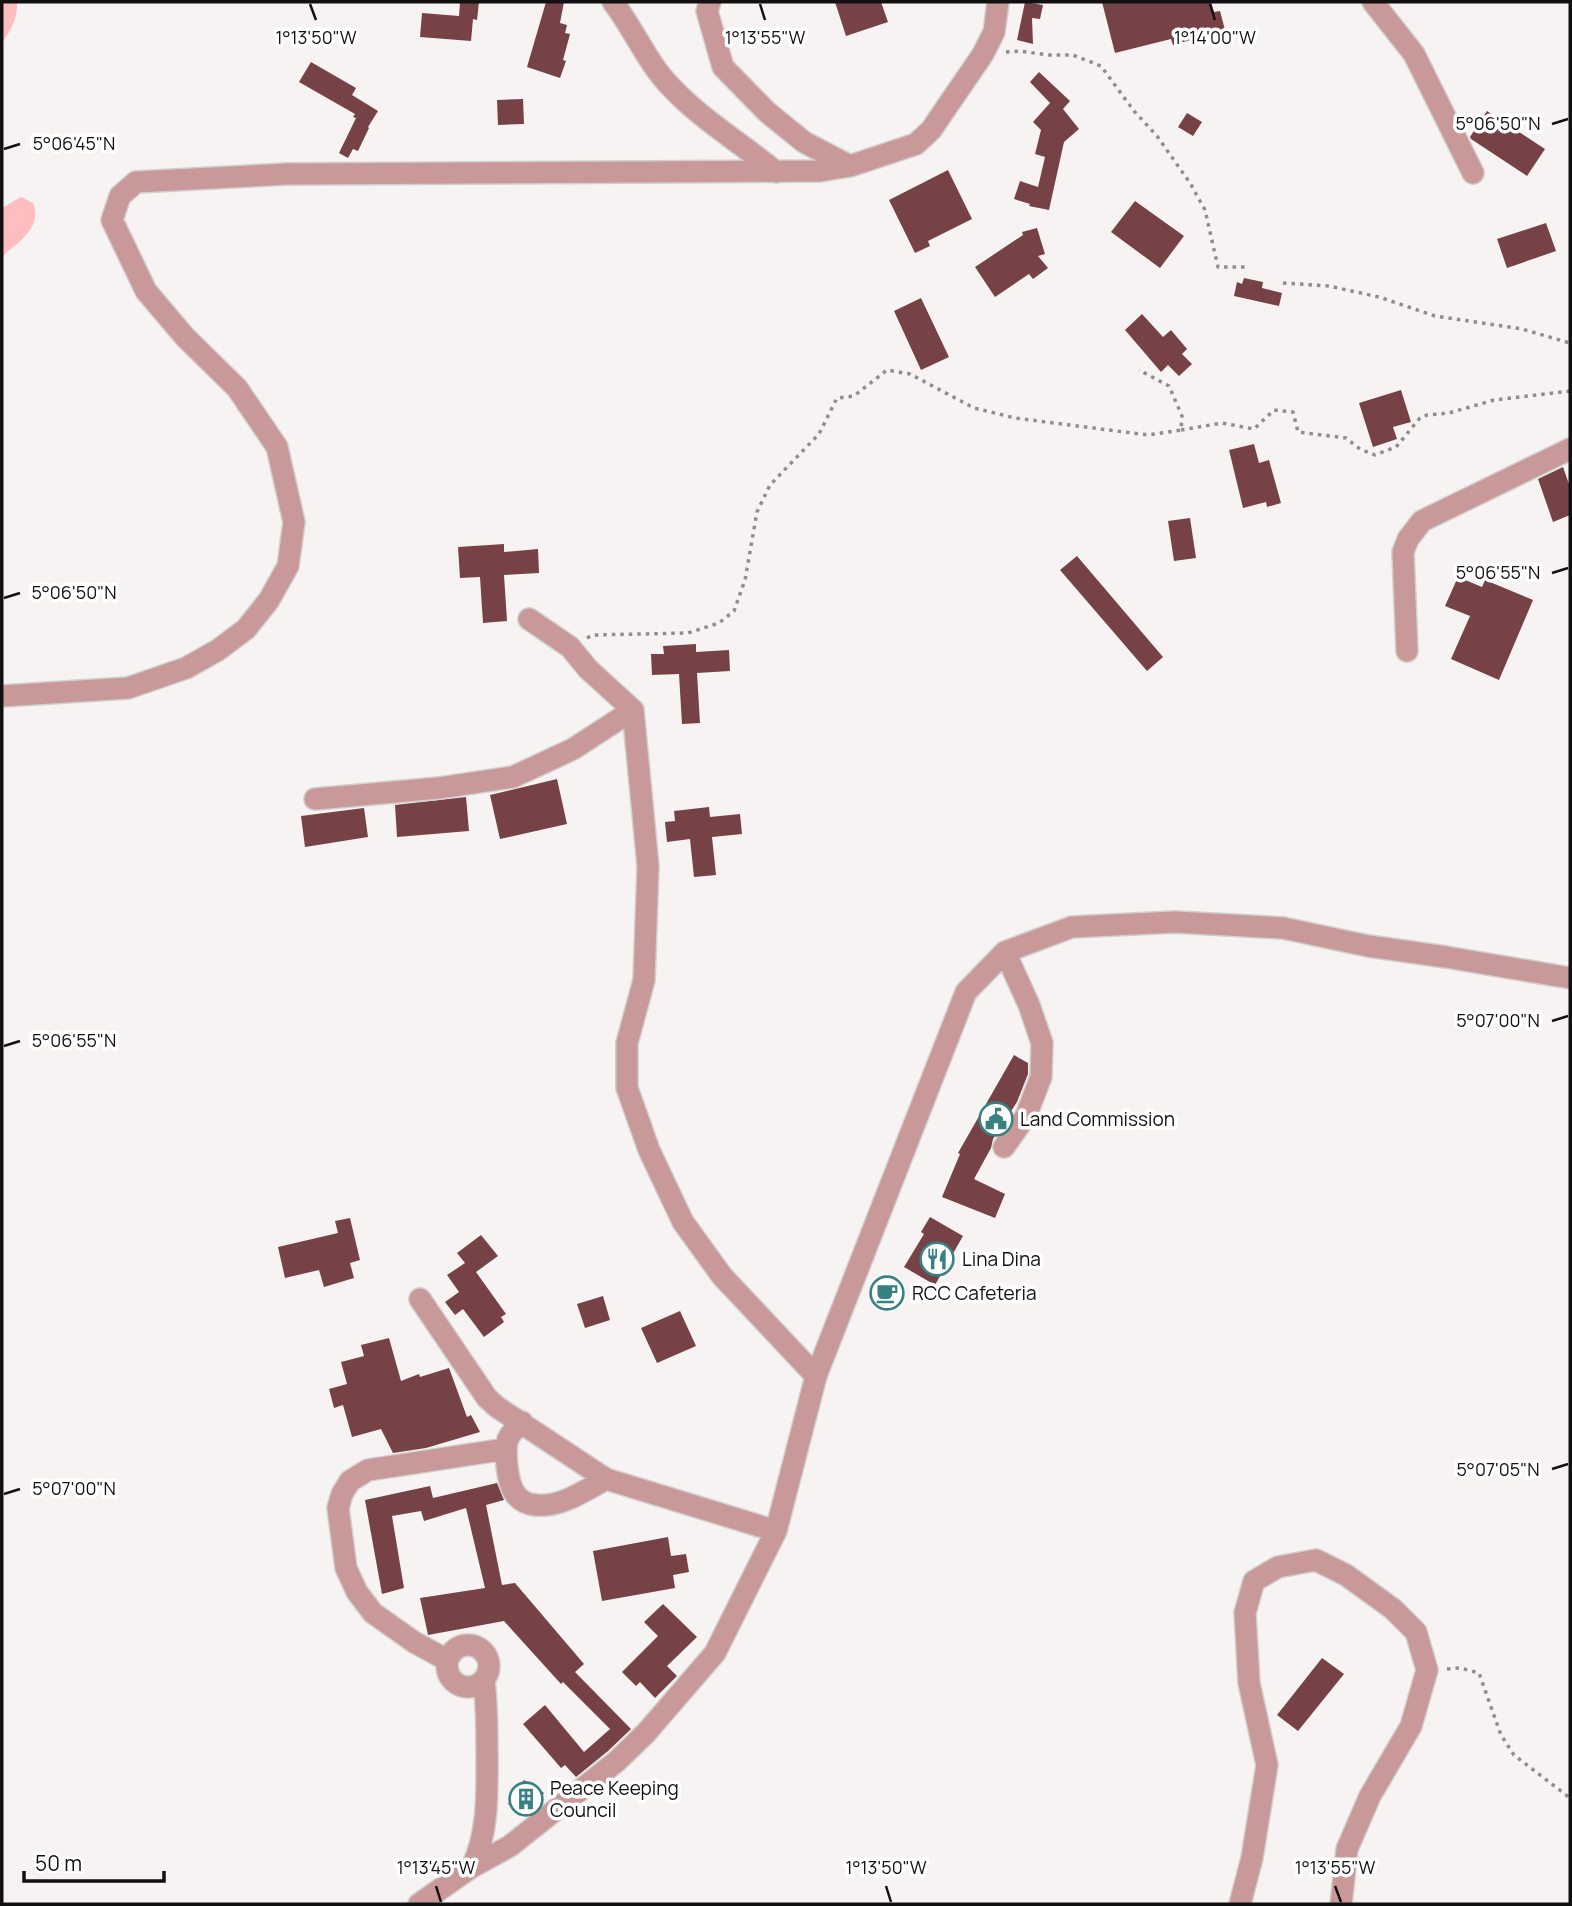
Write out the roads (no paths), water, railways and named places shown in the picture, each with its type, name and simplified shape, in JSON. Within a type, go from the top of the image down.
[{"type":"street","points":[[613,2],[669,85],[703,118],[749,149],[776,172]]},
{"type":"street","points":[[709,2],[707,11],[723,67],[767,112],[804,142],[850,166]]},
{"type":"street","points":[[2,696],[128,688],[186,668],[218,650],[246,629],[269,600],[288,566],[294,522],[277,447],[237,388],[185,337],[146,291],[112,220],[120,196],[136,182],[287,174],[820,172],[850,166],[916,144],[931,130],[983,54],[993,32],[998,2]]},
{"type":"street","points":[[1373,2],[1414,54],[1473,173]]},
{"type":"street","points":[[1407,651],[1403,552],[1408,539],[1422,522],[1570,449]]},
{"type":"street","points":[[529,619],[570,647],[588,669],[633,710],[649,866],[644,980],[627,1043],[627,1088],[649,1150],[683,1222],[723,1276],[816,1376]]},
{"type":"street","points":[[315,799],[439,788],[513,778],[573,749],[633,710]]},
{"type":"street","points":[[419,1904],[472,1867],[510,1846],[617,1761],[646,1733],[715,1653],[776,1531],[816,1376],[966,992],[1005,952],[1072,928],[1188,923],[1283,928],[1368,946],[1570,978]]},
{"type":"street","points":[[1004,1147],[1026,1116],[1041,1077],[1042,1043],[1029,1005],[1005,952]]},
{"type":"street","points":[[420,1299],[486,1398],[606,1479],[776,1531]]},
{"type":"street","points":[[522,1422],[509,1438],[506,1449],[511,1487],[523,1502],[550,1504],[567,1499],[606,1479]]},
{"type":"street","points":[[447,1660],[414,1642],[373,1613],[357,1591],[346,1568],[338,1508],[350,1481],[368,1470],[506,1449]]},
{"type":"street","points":[[1240,1904],[1252,1858],[1267,1765],[1249,1683],[1245,1613],[1254,1581],[1278,1567],[1316,1560],[1346,1575],[1393,1609],[1416,1632],[1427,1670],[1412,1726],[1370,1796],[1347,1849],[1341,1904]]},
{"type":"street","points":[[472,1867],[480,1850],[487,1787],[484,1681],[490,1660],[484,1650],[474,1644],[463,1644],[453,1650],[447,1660],[447,1671],[453,1681],[463,1687],[474,1687],[484,1681]]},
{"type":"place","name":"Land Commission","points":[[996,1119]]},
{"type":"place","name":"Lina Dina","points":[[937,1259]]},
{"type":"place","name":"RCC Cafeteria","points":[[887,1293]]},
{"type":"place","name":"Peace Keeping Council","points":[[526,1799]]}]
